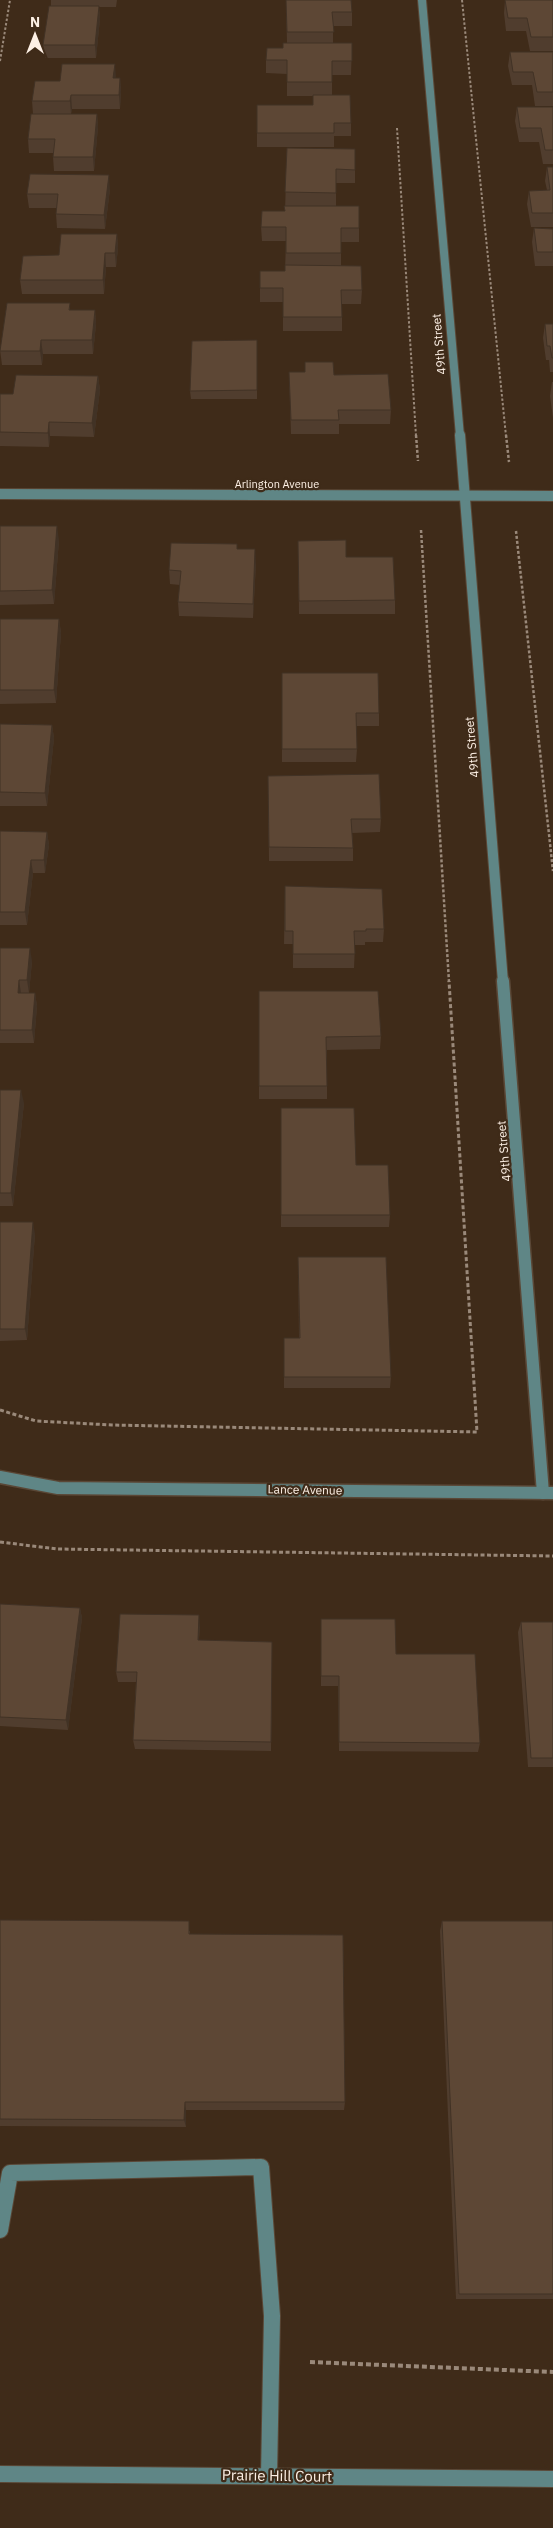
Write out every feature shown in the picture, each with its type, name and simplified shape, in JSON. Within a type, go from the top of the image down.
[{"type":"street","name":"49th Street","points":[[422,0],[548,1493]]},
{"type":"street","name":"Arlington Avenue","points":[[0,494],[553,496]]},
{"type":"street","name":"Lance Avenue","points":[[0,1477],[58,1488],[548,1493]]},
{"type":"street","points":[[0,2230],[10,2173],[261,2167],[272,2316],[269,2476]]},
{"type":"street","name":"Prairie Hill Court","points":[[0,2474],[553,2479]]},
{"type":"path","points":[[0,61],[10,0]]},
{"type":"path","points":[[462,0],[510,467]]},
{"type":"path","points":[[396,119],[418,466]]},
{"type":"path","points":[[0,1410],[36,1420],[112,1425],[477,1432],[421,522]]},
{"type":"path","points":[[515,523],[553,871]]},
{"type":"path","points":[[0,1542],[57,1549],[553,1556]]},
{"type":"path","points":[[310,2354],[310,2364],[553,2372]]},
{"type":"building","points":[[286,0],[351,0],[352,12],[332,12],[334,32],[287,32]]},
{"type":"building","points":[[505,0],[553,0],[553,37],[531,37],[527,18],[508,18]]},
{"type":"building","points":[[49,6],[99,6],[95,45],[43,45]]},
{"type":"building","points":[[283,43],[352,43],[352,61],[332,61],[332,82],[287,82],[287,60],[266,60],[267,48],[283,48]]},
{"type":"building","points":[[510,52],[553,52],[553,92],[537,92],[533,72],[513,72]]},
{"type":"building","points":[[62,64],[115,64],[113,78],[120,78],[119,95],[71,95],[70,101],[32,101],[35,81],[60,81]]},
{"type":"building","points":[[313,95],[350,95],[351,123],[334,123],[334,133],[257,133],[257,105],[313,105]]},
{"type":"building","points":[[517,107],[553,107],[553,150],[545,150],[541,128],[520,128]]},
{"type":"building","points":[[31,114],[97,114],[93,157],[53,157],[55,139],[28,139]]},
{"type":"building","points":[[287,148],[355,149],[355,170],[336,169],[336,193],[285,192]]},
{"type":"building","points":[[547,167],[553,167],[553,213],[532,213],[529,191],[550,190]]},
{"type":"building","points":[[30,174],[109,175],[104,215],[56,214],[58,194],[27,194]]},
{"type":"building","points":[[284,206],[359,206],[359,228],[341,228],[341,253],[286,253],[286,227],[261,227],[262,211],[285,211]]},
{"type":"building","points":[[534,228],[553,229],[553,252],[537,252]]},
{"type":"building","points":[[61,234],[117,234],[115,253],[105,253],[103,280],[20,280],[23,256],[59,255]]},
{"type":"building","points":[[285,265],[361,266],[362,290],[341,290],[342,317],[283,317],[283,288],[260,288],[260,271],[285,271]]},
{"type":"building","points":[[7,303],[70,303],[69,310],[95,310],[92,340],[41,340],[40,351],[0,351]]},
{"type":"building","points":[[545,324],[553,324],[553,358],[550,346],[547,346]]},
{"type":"building","points":[[257,340],[257,390],[190,391],[192,341]]},
{"type":"building","points":[[305,362],[333,362],[334,375],[388,374],[391,410],[338,410],[339,420],[291,420],[289,372],[305,372]]},
{"type":"building","points":[[16,375],[98,376],[92,423],[49,422],[48,433],[0,432],[0,394],[13,394]]},
{"type":"building","points":[[0,526],[57,526],[52,590],[0,591]]},
{"type":"building","points":[[346,540],[346,557],[393,557],[395,600],[299,601],[298,541]]},
{"type":"building","points":[[171,543],[237,544],[237,549],[255,549],[253,604],[178,602],[181,571],[169,570]]},
{"type":"building","points":[[0,619],[59,619],[54,690],[0,690]]},
{"type":"building","points":[[282,673],[378,673],[379,713],[356,713],[357,749],[282,749]]},
{"type":"building","points":[[0,724],[52,725],[45,793],[0,792]]},
{"type":"building","points":[[379,774],[381,819],[351,819],[353,848],[269,847],[268,776]]},
{"type":"building","points":[[0,831],[47,832],[44,860],[31,860],[25,912],[0,912]]},
{"type":"building","points":[[285,886],[382,889],[384,929],[354,931],[355,954],[293,954],[293,931],[285,931]]},
{"type":"building","points":[[0,948],[30,948],[27,980],[19,980],[18,993],[35,993],[32,1030],[0,1030]]},
{"type":"building","points":[[259,991],[378,991],[381,1036],[326,1037],[327,1086],[259,1086]]},
{"type":"building","points":[[0,1090],[21,1090],[11,1193],[0,1193]]},
{"type":"building","points":[[281,1108],[354,1108],[356,1165],[388,1165],[390,1215],[281,1215]]},
{"type":"building","points":[[0,1222],[33,1222],[25,1329],[0,1329]]},
{"type":"building","points":[[298,1257],[386,1257],[391,1377],[284,1377],[284,1338],[300,1338]]},
{"type":"building","points":[[0,1604],[80,1608],[66,1720],[0,1717]]},
{"type":"building","points":[[120,1614],[199,1615],[198,1640],[272,1642],[271,1742],[133,1740],[137,1672],[116,1672]]},
{"type":"building","points":[[321,1619],[395,1619],[396,1654],[475,1654],[480,1743],[339,1742],[339,1676],[321,1676]]},
{"type":"building","points":[[521,1622],[553,1622],[553,1758],[531,1758]]},
{"type":"building","points":[[0,1920],[189,1921],[189,1934],[343,1935],[345,2102],[185,2102],[184,2120],[0,2119]]},
{"type":"building","points":[[442,1921],[553,1921],[553,2294],[459,2294]]}]
